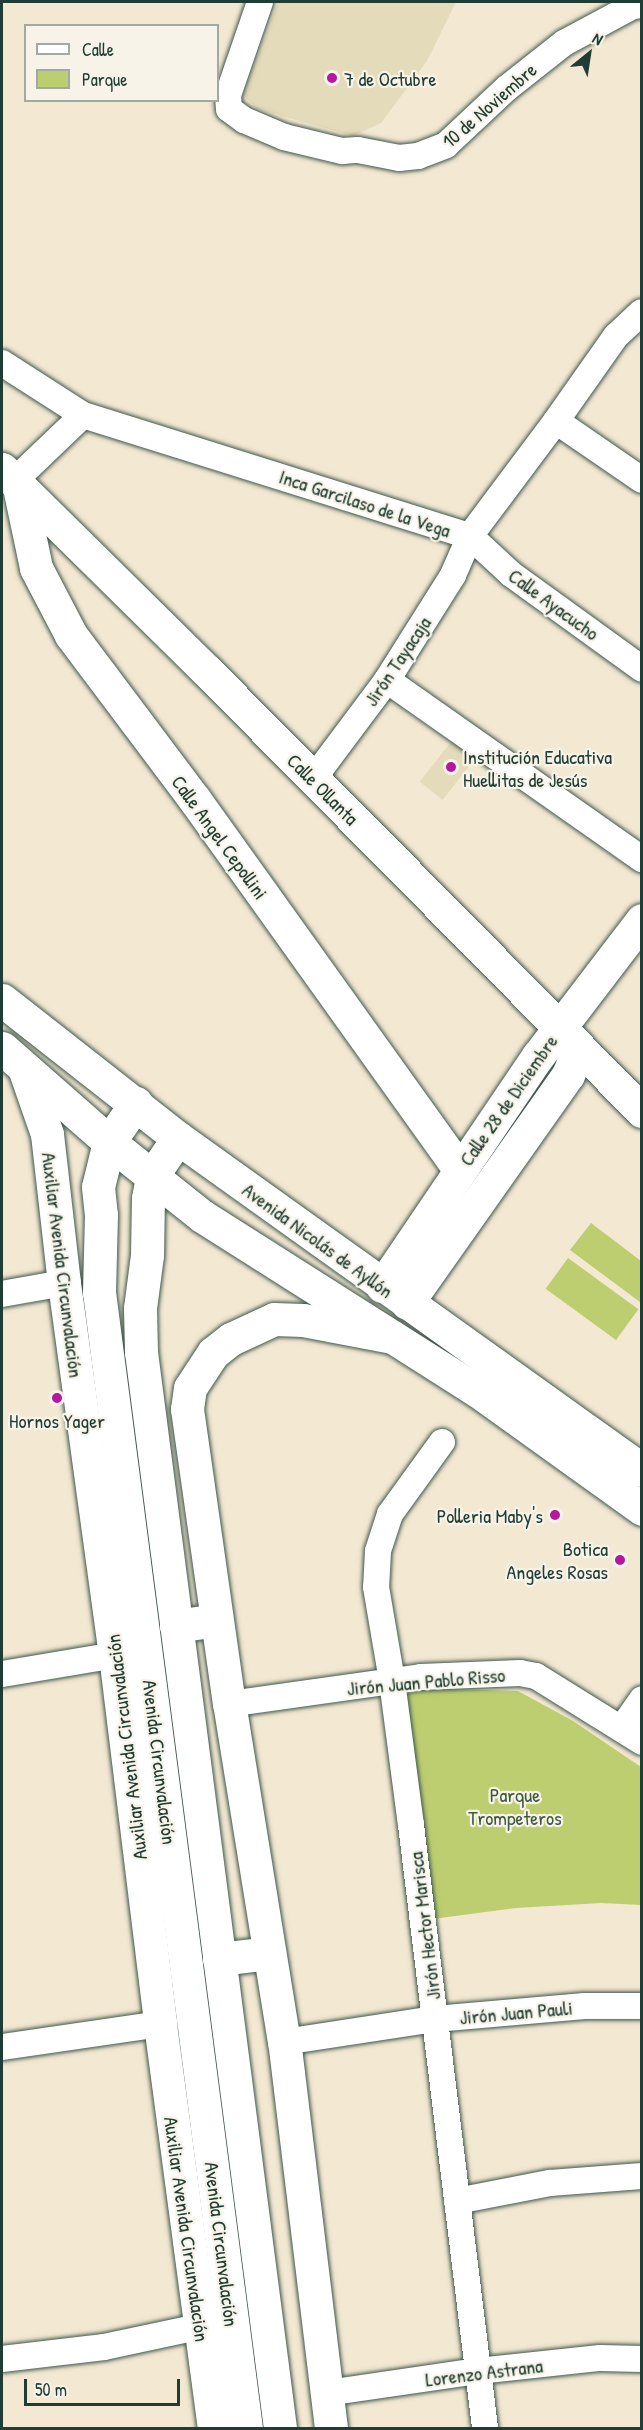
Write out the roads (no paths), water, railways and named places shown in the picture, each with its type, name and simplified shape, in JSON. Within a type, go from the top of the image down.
[{"type":"street","name":"10 de Noviembre","points":[[260,2],[228,95],[230,109],[244,120],[284,137],[342,151],[358,150],[399,158],[418,156],[446,146],[507,88],[564,43],[633,6],[642,5]]},
{"type":"street","name":"Inca Garcilaso de la Vega","points":[[2,363],[83,415],[470,536],[616,336],[642,312]]},
{"type":"street","points":[[12,479],[83,415]]},
{"type":"street","points":[[556,421],[642,480]]},
{"type":"street","name":"Calle Ollanta","points":[[12,479],[642,1111]]},
{"type":"street","name":"Calle Angel Cepollini","points":[[12,479],[36,568],[71,635],[195,800],[459,1169]]},
{"type":"street","name":"Calle Ayacucho","points":[[470,536],[511,574],[642,669]]},
{"type":"street","name":"Jirón Tayacaja","points":[[313,779],[387,680],[453,575],[470,536]]},
{"type":"street","points":[[387,680],[642,859]]},
{"type":"street","name":"Calle 28 de Diciembre","points":[[394,1295],[459,1169],[569,1038],[642,920]]},
{"type":"street","name":"Avenida Nicolás de Ayllón","points":[[2,1000],[178,1138],[394,1295],[642,1470]]},
{"type":"street","name":"Calle 28 de Diciembre","points":[[394,1295],[568,1075],[569,1038]]},
{"type":"street","name":"Avenida Nicolás de Ayllón","points":[[13,1058],[109,1142],[202,1216],[478,1391],[642,1509]]},
{"type":"street","name":"Auxiliar Avenida Circunvalación","points":[[13,1058],[47,1134],[64,1283],[115,1655],[160,2024],[214,2428]]},
{"type":"street","name":"Avenida Circunvalación","points":[[136,1103],[109,1142],[98,1187],[101,1215],[99,1292],[246,2428]]},
{"type":"street","name":"Avenida Circunvalación","points":[[178,1138],[152,1176],[148,1198],[147,1255],[140,1308],[141,1352],[280,2428]]},
{"type":"street","points":[[2,1294],[64,1283]]},
{"type":"street","points":[[331,2428],[284,2042],[229,1704],[188,1426],[190,1388],[213,1353],[231,1339],[274,1319],[303,1320],[395,1337]]},
{"type":"street","name":"Jirón Hector Marisca","points":[[442,1442],[390,1514],[378,1551],[376,1587],[392,1681],[485,2428]]},
{"type":"street","points":[[176,1626],[216,1620]]},
{"type":"street","points":[[2,1674],[115,1655]]},
{"type":"street","name":"Jirón Juan Pablo Risso","points":[[229,1704],[392,1681],[520,1672],[536,1676],[632,1735]]},
{"type":"street","points":[[632,1735],[642,1699]]},
{"type":"street","points":[[219,1959],[269,1953]]},
{"type":"street","name":"Jirón Juan Pauli","points":[[284,2042],[435,2019],[584,2006],[642,2006]]},
{"type":"street","points":[[2,2047],[160,2024]]},
{"type":"street","points":[[457,2201],[550,2183],[642,2176]]},
{"type":"street","points":[[2,2359],[104,2347],[232,2321]]},
{"type":"street","name":"Lorenzo Astrana","points":[[327,2393],[478,2371],[600,2358],[642,2359]]},
{"type":"place","name":"7 de Octubre","points":[[332,78]]},
{"type":"place","name":"Institución Educativa Huellitas de Jesús","points":[[451,767]]},
{"type":"place","name":"Hornos Yager","points":[[57,1398]]},
{"type":"place","name":"Polleria Maby's","points":[[555,1515]]},
{"type":"place","name":"Botica Angeles Rosas","points":[[620,1560]]},
{"type":"park label","name":"Parque Trompeteros","points":[[515,1806]]}]
